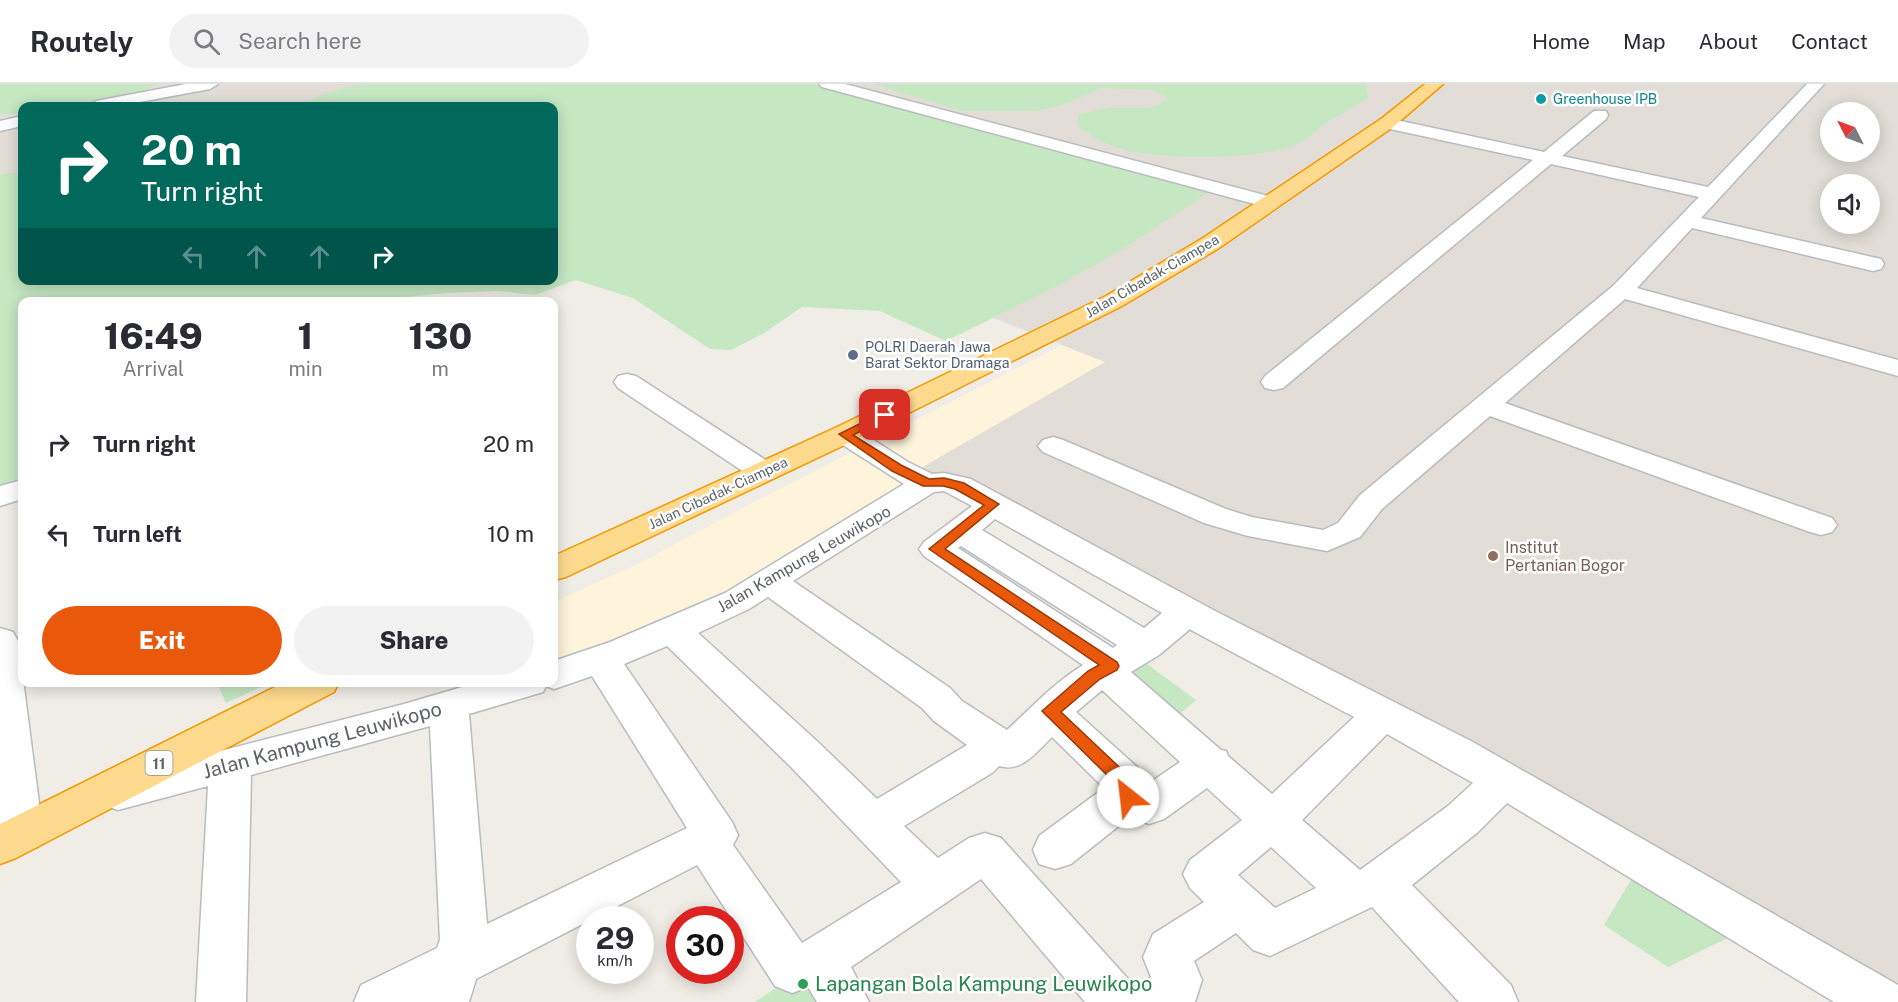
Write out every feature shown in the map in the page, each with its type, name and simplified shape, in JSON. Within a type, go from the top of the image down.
[{"type":"highway","name":"Jalan Cibadak-Ciampea","points":[[558,567],[845,434],[1114,301],[1211,243],[1388,123],[1428,86]]},
{"type":"highway","name":"11","points":[[10,840],[310,687]]},
{"type":"street","points":[[117,102],[210,84]]},
{"type":"street","points":[[826,84],[1269,202]]},
{"type":"street","points":[[1053,446],[1215,516],[1248,526],[1327,541],[1336,538],[1349,530],[1371,502],[1621,291],[1816,84]]},
{"type":"street","points":[[1274,382],[1600,115]]},
{"type":"street","points":[[0,126],[18,122]]},
{"type":"street","points":[[1388,123],[1713,194]]},
{"type":"street","points":[[1688,221],[1873,264]]},
{"type":"street","points":[[1621,291],[1898,368]]},
{"type":"street","points":[[627,382],[764,472]]},
{"type":"street","points":[[1486,405],[1821,525]]},
{"type":"street","points":[[845,434],[897,468],[927,483],[944,482],[960,486],[1187,612],[1456,752],[1873,1000]]},
{"type":"street","name":"Jalan Kampung Leuwikopo","points":[[558,674],[673,631],[737,601],[927,483]]},
{"type":"street","points":[[0,497],[18,490]]},
{"type":"street","points":[[993,504],[936,549],[1108,668],[1273,820],[1366,888],[1493,1002]]},
{"type":"street","points":[[960,531],[1146,646]]},
{"type":"street","points":[[770,582],[936,698],[948,711],[1009,753],[1050,711],[1080,685],[1146,646],[1187,612]]},
{"type":"street","points":[[673,631],[804,754],[934,885]]},
{"type":"street","points":[[0,641],[10,840]]},
{"type":"street","points":[[601,659],[716,835]]},
{"type":"street","name":"Jalan Kampung Leuwikopo","points":[[79,804],[449,706],[512,687]]},
{"type":"street","points":[[449,706],[464,940],[449,984]]},
{"type":"street","points":[[1050,711],[1122,778],[1128,786],[1128,797]]},
{"type":"street","points":[[1382,714],[1273,820],[1206,874],[1270,934],[1366,888],[1463,819],[1503,781]]},
{"type":"street","points":[[873,823],[977,761],[995,744]]},
{"type":"street","points":[[1055,850],[1121,799],[1128,797],[1149,806],[1211,763]]},
{"type":"street","points":[[221,1002],[230,764]]},
{"type":"street","points":[[379,1002],[449,984],[705,840],[792,970],[828,955],[985,852],[1118,1002]]},
{"type":"street","points":[[1158,1002],[1175,990],[1177,980],[1167,957],[1170,950],[1240,904]]},
{"type":"street","points":[[828,955],[824,967],[844,1002]]},
{"type":"shaded area","name":"Institut Pertanian Bogor","points":[[0,84],[1898,84],[1898,994],[1243,638],[921,468],[1105,362],[993,318],[815,302],[558,109],[558,102],[18,102],[18,285],[443,285],[394,297],[18,297],[18,333],[0,474]]},
{"type":"shaded area","points":[[1188,281],[1215,301],[921,468],[902,491],[679,622],[558,659],[558,600],[638,564],[754,502]]},
{"type":"green space","points":[[0,84],[158,84],[127,99],[114,102],[18,102],[18,113],[0,114]]},
{"type":"green space","points":[[366,84],[814,84],[1077,153],[1206,192],[1191,205],[1112,255],[946,341],[880,311],[802,307],[764,333],[731,350],[710,349],[633,298],[576,280],[535,295],[498,291],[407,297],[18,297],[18,481],[0,489],[0,175],[18,172],[18,285],[558,285],[558,102],[305,102],[345,87]]},
{"type":"green space","points":[[873,84],[1366,84],[1368,97],[1325,123],[1300,143],[1261,153],[1210,157],[1158,155],[1118,148],[1078,126],[1078,114],[1109,108],[1149,108],[1169,99],[1153,90],[1101,88],[1064,105],[1035,111],[961,111]]},
{"type":"green space","points":[[1136,656],[1196,700],[1170,722],[1114,674]]},
{"type":"green space","points":[[219,687],[261,687],[226,703]]},
{"type":"green space","points":[[1635,873],[1740,932],[1668,967],[1604,925]]},
{"type":"green space","name":"Lapangan Bola Kampung Leuwikopo","points":[[810,965],[836,1002],[755,1002]]},
{"type":"place","name":"Greenhouse IPB","points":[[1541,99]]},
{"type":"place","name":"POLRI Daerah Jawa Barat Sektor Dramaga","points":[[853,355]]},
{"type":"place","name":"Institut Pertanian Bogor","points":[[1493,556]]},
{"type":"place","name":"Lapangan Bola Kampung Leuwikopo","points":[[803,984]]},
{"type":"route","points":[[885,415],[845,434],[875,455],[927,483],[944,482],[960,486],[993,504],[936,549],[1112,666],[1080,685],[1050,711],[1122,778],[1128,786],[1128,797]]}]
